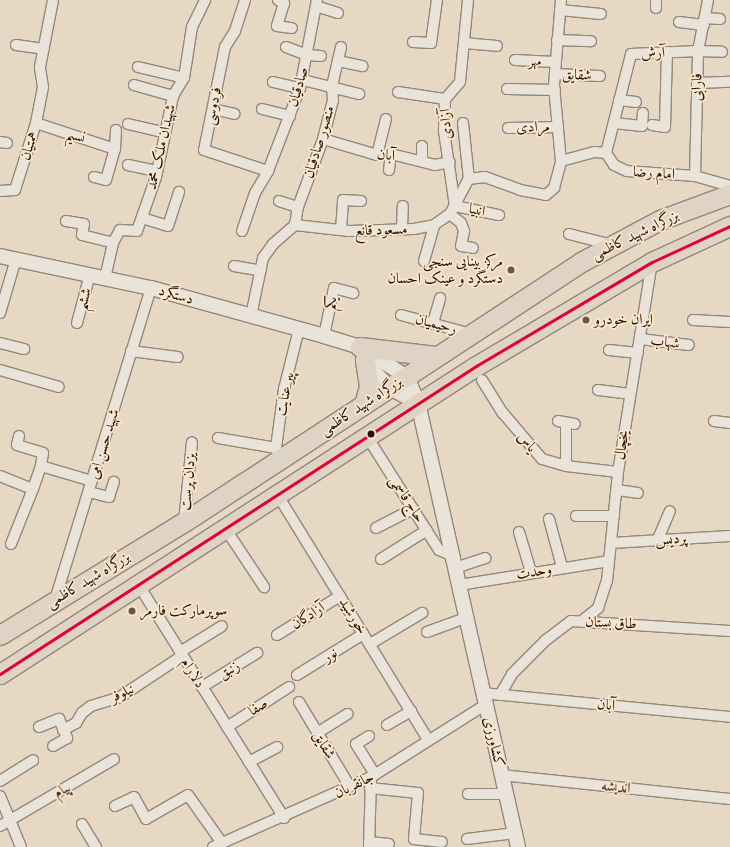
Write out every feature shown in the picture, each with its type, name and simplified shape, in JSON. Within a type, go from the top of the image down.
[{"type":"highway","name":"بزرگراه شهید کاظمی","points":[[0,635],[184,522],[278,454],[390,388],[435,356],[581,262],[660,220],[730,194]]},
{"type":"highway","name":"بزرگراه شهید کاظمی","points":[[0,674],[366,435],[418,403],[652,262],[730,226]]},
{"type":"highway","points":[[364,404],[369,386],[358,352],[435,356]]},
{"type":"street","name":"همتیان","points":[[0,191],[15,190],[36,123],[43,87],[40,67],[53,0]]},
{"type":"street","name":"شهیدان ملک محمد","points":[[113,243],[120,230],[137,231],[142,218],[157,171],[164,132],[173,96],[184,78],[192,27],[205,0]]},
{"type":"street","name":"فردوسی","points":[[245,0],[235,31],[225,47],[204,150],[268,171]]},
{"type":"street","points":[[278,0],[284,3],[277,26],[292,28]]},
{"type":"street","points":[[413,42],[431,43],[437,0]]},
{"type":"street","name":"آزادی","points":[[453,210],[450,162],[444,131],[445,99],[460,82],[468,0]]},
{"type":"street","name":"فارابی","points":[[695,176],[698,50],[708,0]]},
{"type":"street","points":[[317,3],[338,13]]},
{"type":"street","name":"صادقیان","points":[[242,231],[255,193],[268,171],[302,84],[317,3]]},
{"type":"street","points":[[463,123],[469,179],[485,177],[520,190],[546,195],[554,188],[561,161],[555,90],[560,5],[602,14]]},
{"type":"street","points":[[679,22],[704,22],[720,18]]},
{"type":"street","points":[[557,40],[591,41]]},
{"type":"street","points":[[464,43],[497,46]]},
{"type":"street","points":[[16,45],[44,49]]},
{"type":"street","points":[[286,47],[307,55],[321,56]]},
{"type":"street","points":[[341,47],[332,86],[359,94]]},
{"type":"street","name":"آرش","points":[[606,153],[631,54],[698,50],[722,52]]},
{"type":"street","points":[[652,126],[665,127],[667,52]]},
{"type":"street","name":"مهر","points":[[515,60],[556,62]]},
{"type":"street","points":[[338,61],[362,66]]},
{"type":"street","points":[[138,66],[184,78]]},
{"type":"street","name":"شقایق","points":[[555,74],[600,76]]},
{"type":"street","name":"منصور صادقیان","points":[[273,82],[332,86],[333,100],[322,139],[298,207],[295,225]]},
{"type":"street","points":[[697,82],[730,82]]},
{"type":"street","points":[[134,85],[173,96]]},
{"type":"street","points":[[507,89],[555,90]]},
{"type":"street","points":[[398,92],[445,99]]},
{"type":"street","points":[[619,100],[636,102]]},
{"type":"street","points":[[213,109],[234,114]]},
{"type":"street","points":[[262,109],[290,116]]},
{"type":"street","points":[[614,122],[642,126],[643,113]]},
{"type":"street","points":[[377,155],[386,119]]},
{"type":"street","name":"نسیم","points":[[36,123],[115,149]]},
{"type":"street","points":[[128,124],[164,132]]},
{"type":"street","name":"مرادی","points":[[508,128],[558,127]]},
{"type":"street","points":[[94,177],[106,180],[115,149],[116,130]]},
{"type":"street","name":"آبان","points":[[322,139],[377,155],[391,154],[435,165],[450,162]]},
{"type":"street","points":[[422,146],[422,161]]},
{"type":"street","points":[[561,161],[584,154],[606,153]]},
{"type":"street","name":"امام رضا","points":[[606,153],[614,165],[627,171],[695,176],[730,186]]},
{"type":"street","points":[[389,170],[391,154]]},
{"type":"street","points":[[128,165],[157,171]]},
{"type":"street","name":"مسعود قانع","points":[[295,225],[341,230],[402,229],[434,225],[453,210],[469,179]]},
{"type":"street","points":[[142,218],[168,226],[179,192]]},
{"type":"street","points":[[341,230],[343,200],[362,201]]},
{"type":"street","points":[[279,202],[298,207]]},
{"type":"street","points":[[402,229],[403,206]]},
{"type":"street","points":[[453,210],[464,231],[461,246],[473,248]]},
{"type":"street","name":"انبیا","points":[[453,210],[499,215]]},
{"type":"street","points":[[66,221],[84,224],[82,235],[113,243],[105,278]]},
{"type":"street","points":[[251,316],[263,258],[273,244],[295,225]]},
{"type":"street","points":[[424,261],[434,225]]},
{"type":"street","points":[[569,234],[613,245]]},
{"type":"street","name":"دستگرد","points":[[0,256],[151,288],[324,336],[407,377]]},
{"type":"street","points":[[0,313],[16,259]]},
{"type":"street","name":"یخچال","points":[[582,621],[598,608],[607,581],[618,472],[630,394],[641,339],[652,262]]},
{"type":"street","points":[[234,266],[261,272]]},
{"type":"street","name":"ششم","points":[[77,323],[90,274]]},
{"type":"street","name":"شهید حسن امی","points":[[56,600],[151,288]]},
{"type":"street","name":"یکم","points":[[324,336],[334,288],[353,293]]},
{"type":"street","points":[[433,323],[440,298]]},
{"type":"street","name":"رحیمیان","points":[[401,315],[471,334]]},
{"type":"street","points":[[693,320],[730,322]]},
{"type":"street","name":"پیر عنایت","points":[[278,454],[284,390],[299,329]]},
{"type":"street","name":"شهاب","points":[[641,339],[689,345]]},
{"type":"street","points":[[0,343],[24,349]]},
{"type":"street","points":[[609,350],[638,353]]},
{"type":"street","points":[[132,351],[178,357]]},
{"type":"street","name":"دستگرد","points":[[358,352],[390,388],[418,403]]},
{"type":"street","points":[[0,370],[59,387]]},
{"type":"street","name":"کشاورزی","points":[[407,377],[418,403],[459,585],[468,617],[483,699],[517,840]]},
{"type":"street","name":"یاس","points":[[482,380],[503,413],[542,459],[566,466],[618,472]]},
{"type":"street","points":[[598,390],[630,394]]},
{"type":"street","points":[[714,421],[730,423]]},
{"type":"street","points":[[566,422],[566,466]]},
{"type":"street","name":"حاج قاسمی","points":[[366,435],[439,550],[454,562]]},
{"type":"street","points":[[11,544],[33,489],[41,466],[43,453],[17,445],[19,436]]},
{"type":"street","points":[[218,438],[278,454]]},
{"type":"street","name":"یزدان پرست","points":[[184,522],[192,442]]},
{"type":"street","points":[[41,466],[92,481]]},
{"type":"street","points":[[0,476],[33,489]]},
{"type":"street","points":[[89,492],[109,497],[114,482]]},
{"type":"street","points":[[617,490],[638,493]]},
{"type":"street","name":"خورشید","points":[[277,494],[428,739]]},
{"type":"street","points":[[376,528],[413,509]]},
{"type":"street","points":[[658,539],[670,511]]},
{"type":"street","points":[[576,516],[614,516]]},
{"type":"street","points":[[549,519],[562,567]]},
{"type":"street","points":[[225,528],[264,587]]},
{"type":"street","points":[[381,559],[427,530]]},
{"type":"street","points":[[519,532],[531,572]]},
{"type":"street","name":"پردیس","points":[[611,543],[658,539],[730,536]]},
{"type":"street","points":[[454,562],[485,558]]},
{"type":"street","name":"وحدت","points":[[459,585],[562,567],[609,561]]},
{"type":"street","name":"دلارام","points":[[138,584],[284,818]]},
{"type":"street","name":"آزادگان","points":[[277,635],[340,596]]},
{"type":"street","points":[[370,644],[422,613]]},
{"type":"street","points":[[427,632],[468,617]]},
{"type":"street","name":"طاق بستان","points":[[500,695],[512,674],[546,640],[571,622],[582,621],[730,631]]},
{"type":"street","name":"نیلوفر","points":[[63,730],[76,723],[82,713],[91,706],[120,696],[222,626]]},
{"type":"street","name":"نور","points":[[297,675],[363,634]]},
{"type":"street","name":"زنبق","points":[[202,686],[257,653]]},
{"type":"street","name":"صفا","points":[[228,727],[289,687]]},
{"type":"street","name":"آبان","points":[[483,699],[500,695],[730,717]]},
{"type":"street","name":"جانقربان","points":[[217,845],[284,818],[373,776],[428,739],[483,699]]},
{"type":"street","name":"شقایق","points":[[298,702],[350,787]]},
{"type":"street","points":[[387,725],[411,711]]},
{"type":"street","points":[[317,733],[348,714]]},
{"type":"street","points":[[39,727],[59,719],[67,738],[53,746]]},
{"type":"street","points":[[369,736],[356,744],[373,776],[370,788],[369,844],[389,844]]},
{"type":"street","points":[[249,762],[277,747]]},
{"type":"street","name":"پیام","points":[[0,826],[114,759]]},
{"type":"street","points":[[0,781],[33,760]]},
{"type":"street","name":"اندیشه","points":[[501,775],[730,799]]},
{"type":"street","points":[[370,788],[418,793],[414,839],[442,842]]},
{"type":"street","points":[[468,794],[506,794]]},
{"type":"street","points":[[116,806],[134,797],[146,819],[188,795],[217,845]]},
{"type":"street","points":[[0,796],[21,847]]},
{"type":"street","points":[[82,824],[96,847]]},
{"type":"street","points":[[467,839],[517,840]]},
{"type":"transit line","points":[[0,674],[476,366],[652,262],[730,226]]},
{"type":"place","name":"مرکز بینایی سنجی دستگرد و عینک احسان","points":[[511,270]]},
{"type":"place","name":"ایران خودرو","points":[[586,320]]},
{"type":"place","name":"سوپرمارکت فارمر","points":[[132,611]]}]
